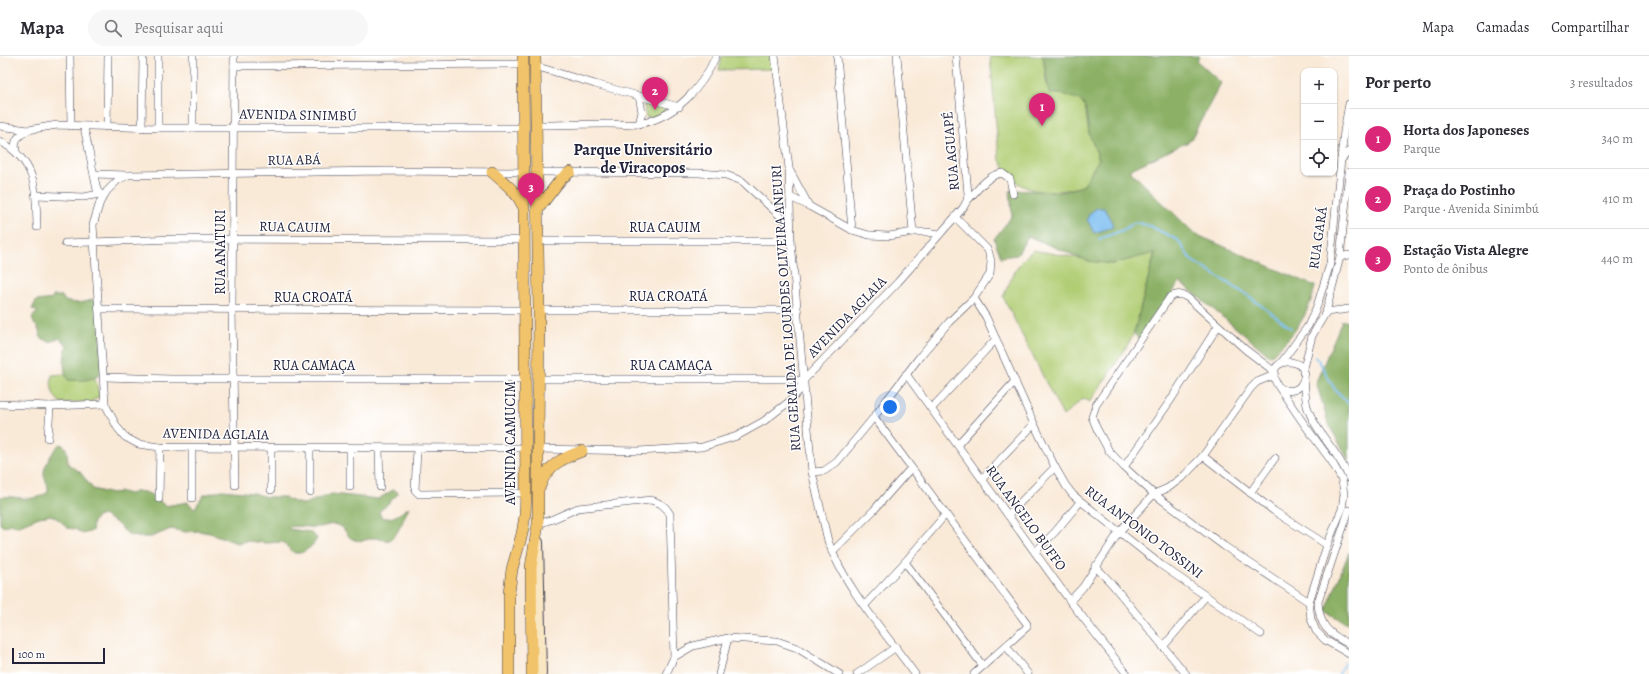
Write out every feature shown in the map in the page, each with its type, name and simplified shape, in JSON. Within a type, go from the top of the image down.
[{"type":"main road","name":"AVENIDA CAMUCIM","points":[[509,674],[509,593],[512,569],[524,522],[526,493],[526,310],[523,60]]},
{"type":"main road","name":"AVENIDA CAMUCIM","points":[[532,674],[531,567],[533,546],[538,524],[539,310],[538,172],[535,61]]},
{"type":"main road","points":[[524,128],[537,125]]},
{"type":"main road","points":[[492,172],[513,189],[524,210]]},
{"type":"main road","points":[[524,172],[538,172]]},
{"type":"main road","points":[[538,209],[560,178],[570,172]]},
{"type":"main road","points":[[526,310],[539,310]]},
{"type":"main road","points":[[526,448],[538,449]]},
{"type":"main road","points":[[538,496],[540,484],[544,475],[552,465],[562,459],[582,451]]},
{"type":"street","points":[[70,56],[71,126]]},
{"type":"street","points":[[107,127],[108,56]]},
{"type":"street","points":[[142,128],[143,56]]},
{"type":"street","points":[[158,56],[158,128]]},
{"type":"street","points":[[193,56],[193,128]]},
{"type":"street","name":"RUA ANATURI","points":[[234,56],[234,239],[232,310],[235,485]]},
{"type":"street","points":[[537,125],[638,124],[665,115],[679,107],[700,84],[715,56]]},
{"type":"street","name":"RUA GERALDA DE LOURDES OLIVEIRA ANEURI","points":[[775,56],[788,168],[791,241],[812,472],[828,541],[832,552],[847,579],[915,674]]},
{"type":"street","points":[[837,56],[852,230]]},
{"type":"street","points":[[896,56],[913,232]]},
{"type":"street","name":"RUA AGUAPÉ","points":[[939,234],[955,217],[967,201],[968,194],[956,56]]},
{"type":"street","points":[[234,66],[523,60]]},
{"type":"street","points":[[535,61],[595,84],[679,107]]},
{"type":"street","points":[[638,124],[642,112],[639,96]]},
{"type":"street","name":"RUA GARÁ","points":[[1280,364],[1308,326],[1318,306],[1330,264],[1341,160],[1349,104]]},
{"type":"street","name":"AVENIDA SINIMBÚ","points":[[0,126],[28,130],[57,126],[142,128],[524,128]]},
{"type":"street","points":[[84,127],[98,190],[102,195]]},
{"type":"street","points":[[28,130],[14,142],[16,151],[29,170],[35,186],[37,227]]},
{"type":"street","points":[[0,141],[16,151]]},
{"type":"street","points":[[1341,160],[1349,151]]},
{"type":"street","points":[[788,168],[809,206]]},
{"type":"street","name":"RUA ABÁ","points":[[94,174],[233,174],[385,171],[524,172]]},
{"type":"street","points":[[538,172],[698,173],[726,175],[742,182],[790,225]]},
{"type":"street","points":[[1278,386],[1282,389],[1292,391],[1300,386],[1304,375],[1310,340],[1326,312],[1340,256],[1347,204],[1349,172]]},
{"type":"street","points":[[967,201],[990,177],[1002,173],[1010,179],[1013,194]]},
{"type":"street","points":[[36,195],[83,197],[102,195],[118,180],[128,174]]},
{"type":"street","name":"AVENIDA AGLAIA","points":[[102,195],[93,225],[93,242],[105,404],[117,427],[126,437],[138,444],[160,447],[192,448],[526,448]]},
{"type":"street","points":[[790,198],[809,206],[852,230],[869,235],[889,236],[913,232],[939,234]]},
{"type":"street","points":[[812,472],[824,471],[837,462],[949,322],[974,298],[990,274],[991,261],[988,250],[955,217]]},
{"type":"street","name":"AVENIDA AGLAIA","points":[[538,449],[582,451],[672,450],[702,447],[737,436],[764,421],[790,401],[798,392],[803,382],[898,282],[939,234]]},
{"type":"street","name":"RUA CAUIM","points":[[65,243],[234,239],[525,240]]},
{"type":"street","name":"RUA CAUIM","points":[[538,240],[791,241]]},
{"type":"street","points":[[1340,256],[1349,255]]},
{"type":"street","points":[[1309,602],[1224,546],[1154,494],[1124,467],[1109,451],[1097,429],[1092,416],[1096,405],[1170,297],[1177,294],[1182,294],[1274,373],[1275,382],[1332,462],[1342,480],[1344,494],[1342,509],[1327,545],[1309,602],[1310,619],[1316,631],[1325,640],[1349,654]]},
{"type":"street","name":"RUA ANTONIO TOSSINI","points":[[974,298],[986,317],[1034,424],[1066,486],[1080,502],[1161,565],[1261,634]]},
{"type":"street","name":"RUA CROATÁ","points":[[99,309],[526,310]]},
{"type":"street","name":"RUA CROATÁ","points":[[539,310],[797,310]]},
{"type":"street","points":[[1326,312],[1349,310]]},
{"type":"street","points":[[1124,467],[1170,401],[1218,326]]},
{"type":"street","points":[[932,408],[996,340]]},
{"type":"street","points":[[1070,601],[1083,587],[1095,566],[1119,532],[1154,494],[1168,488],[1185,475],[1203,456],[1251,388],[1257,382],[1274,373],[1280,364],[1285,362],[1294,362],[1298,364],[1304,375],[1307,406],[1316,425],[1345,468],[1349,478]]},
{"type":"street","name":"RUA ANGELO BUFFO","points":[[906,374],[1070,601],[1127,674]]},
{"type":"street","name":"RUA CAMAÇA","points":[[104,377],[525,379]]},
{"type":"street","name":"RUA CAMAÇA","points":[[538,379],[780,379],[803,382]]},
{"type":"street","points":[[958,444],[1015,382]]},
{"type":"street","points":[[0,404],[50,406],[105,404]]},
{"type":"street","points":[[48,438],[50,406]]},
{"type":"street","points":[[874,417],[1027,626],[974,674]]},
{"type":"street","points":[[982,479],[1034,424]]},
{"type":"street","points":[[159,499],[160,447]]},
{"type":"street","points":[[192,448],[192,498]]},
{"type":"street","points":[[271,448],[271,490]]},
{"type":"street","points":[[310,448],[310,492]]},
{"type":"street","points":[[350,448],[350,487]]},
{"type":"street","points":[[379,448],[380,487]]},
{"type":"street","points":[[417,448],[415,490],[419,494],[526,493]]},
{"type":"street","points":[[1203,456],[1274,511],[1327,545]]},
{"type":"street","points":[[1250,493],[1275,458]]},
{"type":"street","points":[[1008,514],[1055,466]]},
{"type":"street","points":[[832,552],[874,510],[910,468]]},
{"type":"street","points":[[538,524],[578,508],[651,500],[661,503],[666,507],[670,514],[674,657],[666,674]]},
{"type":"street","points":[[1035,552],[1055,532],[1080,502]]},
{"type":"street","points":[[1349,510],[1318,602],[1318,614],[1322,624],[1330,633],[1349,644]]},
{"type":"street","points":[[865,605],[905,562],[946,514]]},
{"type":"street","name":"AVENIDA CAMUCIM","points":[[538,524],[541,674]]},
{"type":"street","points":[[905,562],[983,666]]},
{"type":"street","points":[[1095,566],[1112,584],[1186,674]]},
{"type":"street","points":[[1164,647],[1206,596]]},
{"type":"street","points":[[674,657],[693,646],[728,638],[777,641],[797,648],[839,674]]},
{"type":"street","points":[[719,674],[728,638]]},
{"type":"street","points":[[1006,646],[1028,674]]},
{"type":"street","points":[[857,674],[896,647]]},
{"type":"green space","points":[[722,56],[774,56],[774,69],[719,70]]},
{"type":"green space","points":[[990,56],[1043,56],[1047,87],[1078,99],[1086,106],[1089,133],[1099,159],[1083,186],[1045,192],[1034,190],[1023,186],[1014,180],[1006,171],[999,158]]},
{"type":"green space","points":[[1043,56],[1200,56],[1197,61],[1221,83],[1190,141],[1129,170],[1195,234],[1315,286],[1309,306],[1299,325],[1286,341],[1270,356],[1180,282],[1139,340],[1134,333],[1155,253],[1112,264],[1087,261],[1028,236],[1017,255],[1001,257],[994,239],[1012,216],[1010,190],[1062,192],[1083,186],[1099,159],[1089,133],[1085,106],[1078,99],[1062,94],[1049,94]]},
{"type":"green space","points":[[643,101],[657,104],[665,108],[665,112],[652,118],[646,117]]},
{"type":"green space","points":[[1033,250],[1112,264],[1155,252],[1134,333],[1125,350],[1090,402],[1083,398],[1063,416],[1003,297],[1018,266]]},
{"type":"green space","points":[[53,296],[62,296],[65,301],[73,303],[94,299],[102,311],[102,373],[98,376],[86,380],[68,380],[64,362],[67,345],[59,338],[50,342],[41,338],[32,317],[38,312],[32,309],[36,301],[53,299]]},
{"type":"green space","points":[[1349,320],[1349,461],[1328,423],[1316,382],[1342,321]]},
{"type":"green space","points":[[76,373],[94,374],[100,396],[91,402],[61,403],[52,391],[52,375]]},
{"type":"green space","points":[[60,444],[66,449],[68,464],[80,472],[93,489],[108,493],[122,492],[130,494],[135,492],[145,492],[153,496],[165,506],[188,502],[194,509],[204,495],[222,490],[253,493],[266,497],[283,497],[297,503],[304,504],[332,494],[378,499],[393,490],[398,492],[398,494],[379,512],[381,517],[393,517],[409,507],[395,535],[389,540],[374,538],[357,541],[350,538],[345,530],[340,526],[334,525],[321,527],[288,527],[289,529],[310,532],[317,538],[314,544],[304,552],[300,553],[293,552],[283,542],[265,543],[248,541],[237,543],[210,533],[198,531],[186,532],[171,529],[151,537],[138,537],[129,535],[115,522],[103,515],[97,517],[93,522],[92,531],[83,534],[75,529],[67,528],[61,521],[51,515],[39,517],[17,526],[9,524],[4,527],[0,524],[0,497],[36,498],[48,492],[48,486],[44,476],[45,467],[55,449]]},
{"type":"green space","points":[[1349,552],[1349,624],[1326,611]]},
{"type":"water","points":[[1097,208],[1104,208],[1113,227],[1094,233],[1087,219],[1090,213]]},
{"type":"waterway","points":[[1099,239],[1123,230],[1135,222],[1150,226],[1178,240],[1191,260],[1247,295],[1291,328]]},
{"type":"waterway","points":[[1315,356],[1334,388],[1349,404]]},
{"type":"waterway","points":[[1348,641],[1349,637]]},
{"type":"waterway","points":[[1339,674],[1344,662]]},
{"type":"place","name":"Praça do Postinho","points":[[655,110]]},
{"type":"place","name":"Horta dos Japoneses","points":[[1042,126]]},
{"type":"place","name":"Estação Vista Alegre","points":[[531,206]]},
{"type":"district","name":"Parque Universitário de Viracopos","points":[[643,159]]}]
